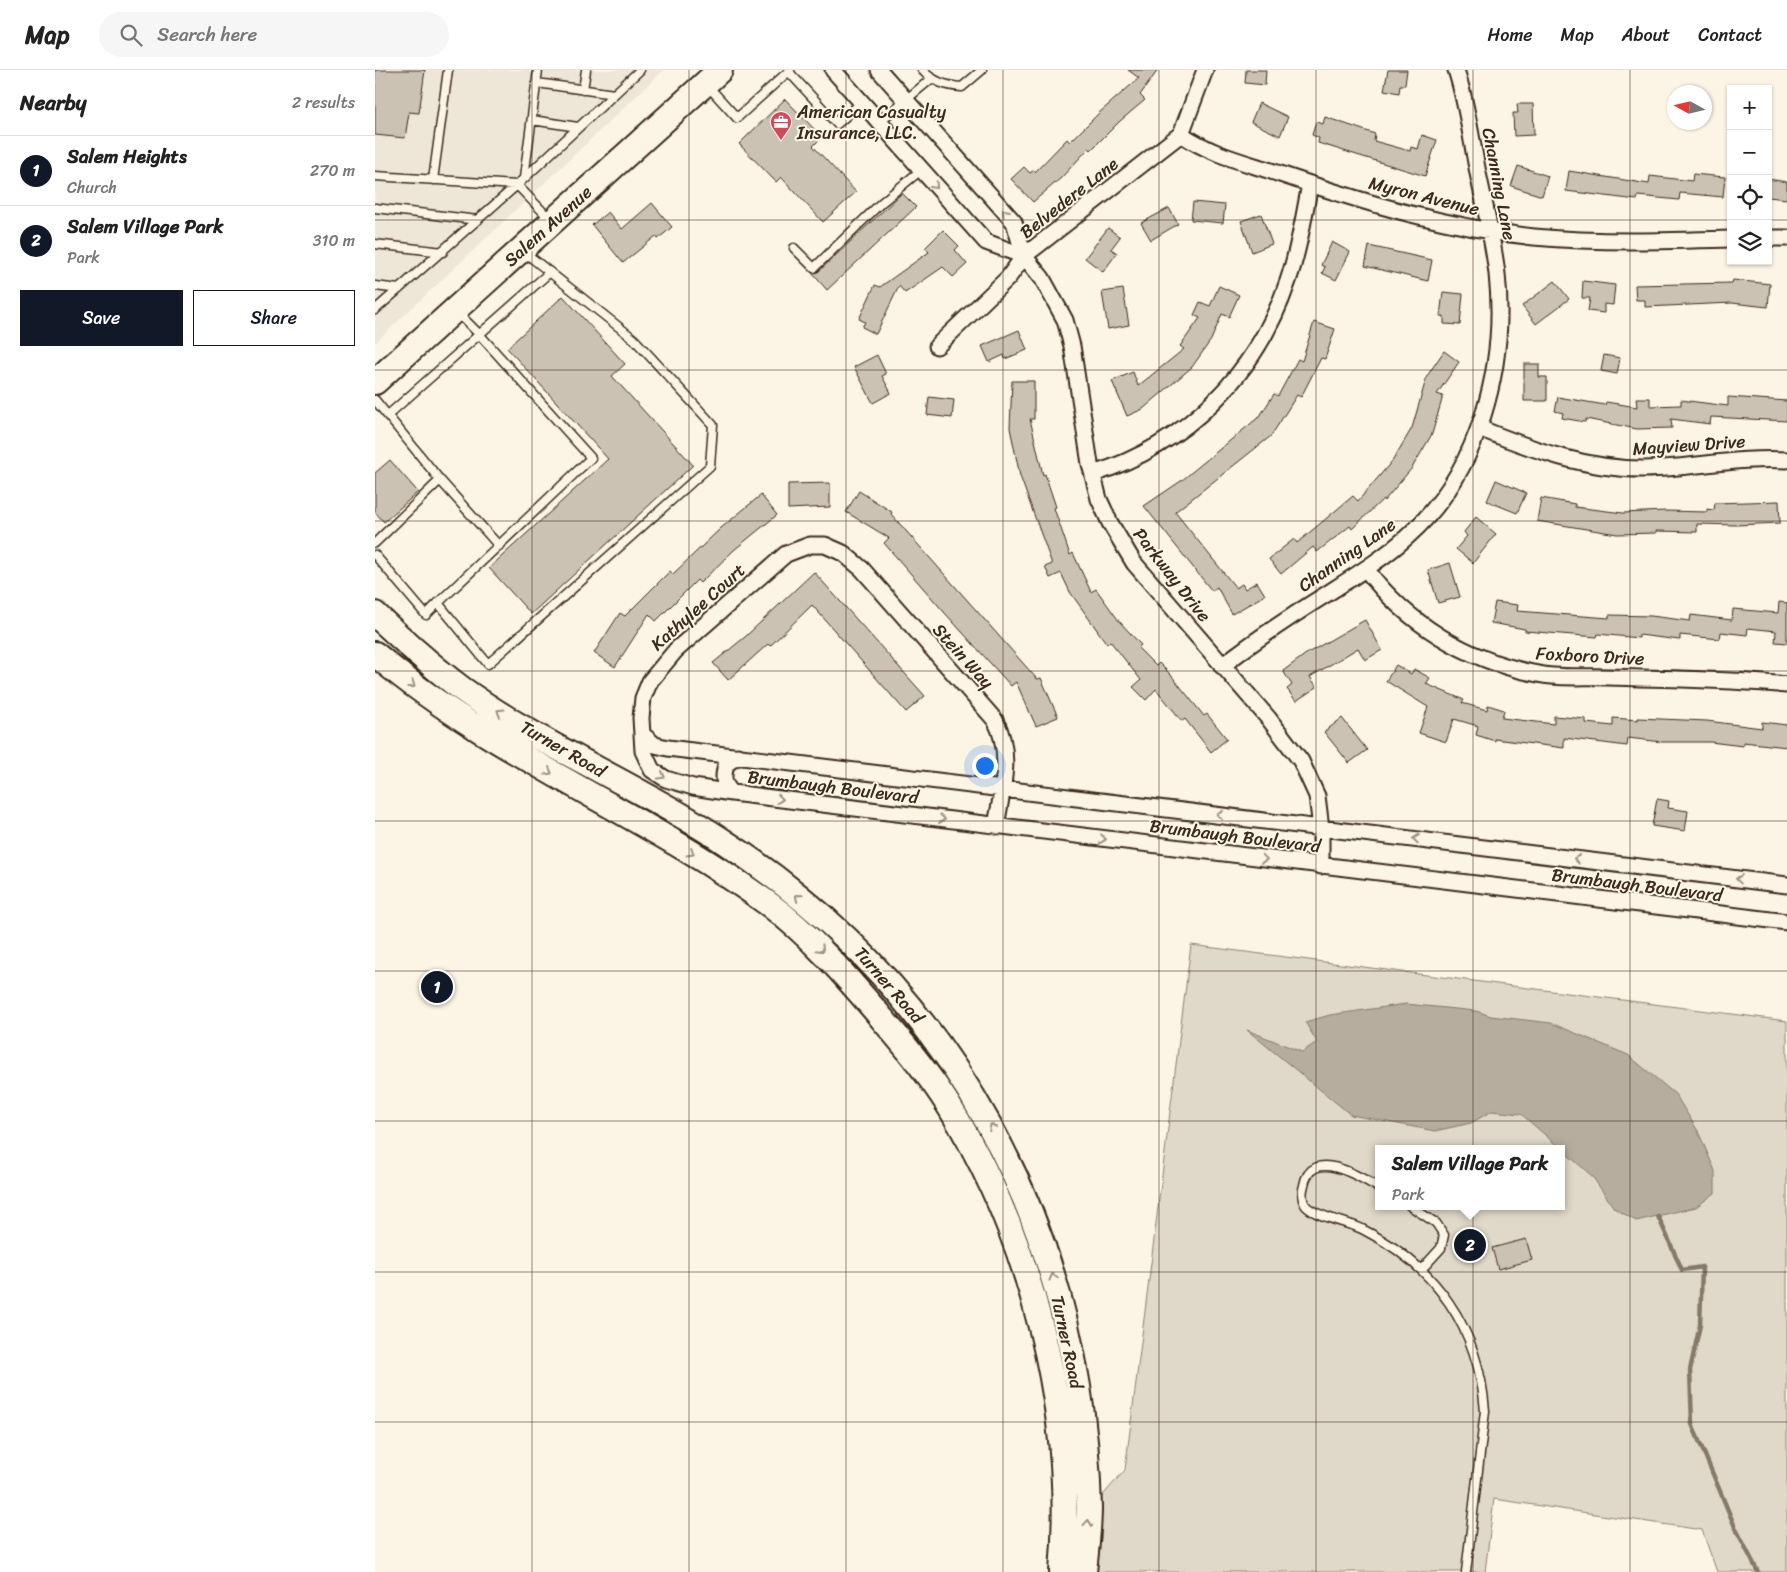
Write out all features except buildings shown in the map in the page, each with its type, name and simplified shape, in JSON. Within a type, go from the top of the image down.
[{"type":"main road","name":"Salem Avenue","points":[[379,375],[454,310],[713,76]]},
{"type":"main road","name":"Turner Road","points":[[375,614],[416,652],[463,689],[522,726],[715,836],[761,867],[857,947],[906,1000],[951,1062],[989,1122],[1025,1194],[1049,1262],[1070,1338],[1082,1420],[1089,1511],[1084,1572]]},
{"type":"main road","name":"Turner Road","points":[[375,654],[412,686],[471,725],[667,838],[772,906],[818,946],[911,1052],[949,1106],[986,1175],[1013,1236],[1035,1302],[1054,1382],[1065,1539],[1062,1572]]},
{"type":"street","points":[[833,70],[986,242],[1024,256]]},
{"type":"street","name":"Parkway Drive","points":[[879,70],[1014,222],[1024,256],[1042,278],[1065,320],[1072,346],[1085,441],[1099,499],[1122,546],[1134,563],[1269,719],[1301,761],[1317,796],[1321,828],[1321,866]]},
{"type":"street","points":[[1181,134],[1205,70]]},
{"type":"street","name":"Channing Lane","points":[[1222,666],[1306,606],[1366,569],[1401,543],[1428,516],[1460,470],[1479,428],[1494,367],[1498,331],[1497,273],[1456,70]]},
{"type":"street","name":"Myron Avenue","points":[[1181,134],[1217,155],[1421,217],[1490,231],[1579,240],[1727,239]]},
{"type":"street","name":"Belvedere Lane","points":[[937,346],[1008,278],[1024,256],[1181,134]]},
{"type":"street","points":[[1093,474],[1121,466],[1171,438],[1201,414],[1241,372],[1258,348],[1288,282],[1310,184]]},
{"type":"street","points":[[1772,238],[1787,238]]},
{"type":"street","name":"Mayview Drive","points":[[1479,428],[1561,458],[1627,468],[1646,469],[1759,460],[1787,460]]},
{"type":"street","name":"Kathylee Court","points":[[732,793],[666,779],[652,770],[643,751],[641,718],[643,698],[650,681],[675,650],[786,554],[810,545],[825,545]]},
{"type":"street","name":"Stein Way","points":[[825,545],[843,553],[862,569],[995,720],[1005,745],[1002,788],[996,826]]},
{"type":"street","name":"Foxboro Drive","points":[[1366,569],[1390,597],[1413,618],[1451,643],[1501,665],[1554,676],[1787,685]]},
{"type":"street","points":[[643,735],[655,745],[738,756]]},
{"type":"street","name":"Brumbaugh Boulevard","points":[[1787,885],[738,756],[726,764],[723,777],[725,786],[732,793],[1787,922]]},
{"type":"lane","points":[[433,180],[448,70]]},
{"type":"lane","points":[[524,178],[538,70]]},
{"type":"lane","points":[[583,90],[585,70]]},
{"type":"lane","points":[[375,310],[517,185],[640,70]]},
{"type":"lane","points":[[922,70],[931,79],[949,86],[962,88],[982,70]]},
{"type":"lane","points":[[713,76],[737,118],[789,71],[837,124],[861,103]]},
{"type":"lane","points":[[879,122],[931,79]]},
{"type":"lane","points":[[537,83],[614,94]]},
{"type":"lane","points":[[532,120],[579,127]]},
{"type":"lane","points":[[794,248],[814,268],[881,203],[921,170]]},
{"type":"lane","points":[[375,176],[517,185],[553,221]]},
{"type":"lane","points":[[375,208],[478,220]]},
{"type":"lane","points":[[375,244],[443,252]]},
{"type":"lane","points":[[438,603],[488,664],[710,466],[713,425],[633,339],[521,250]]},
{"type":"lane","points":[[387,416],[550,272]]},
{"type":"lane","points":[[375,286],[399,289]]},
{"type":"lane","points":[[375,555],[426,615],[591,458],[479,334],[454,310]]},
{"type":"lane","points":[[375,400],[440,480],[499,546]]},
{"type":"lane","points":[[375,543],[440,480]]},
{"type":"lane","points":[[1375,1186],[1357,1175],[1341,1169],[1322,1166],[1310,1170],[1307,1174],[1302,1199],[1305,1206],[1312,1211],[1349,1222],[1400,1251],[1441,1290],[1458,1315],[1477,1360],[1483,1387],[1485,1422],[1466,1572]]},
{"type":"lane","points":[[1416,1210],[1436,1223],[1444,1235],[1441,1248],[1421,1270]]},
{"type":"shaded area","points":[[375,70],[664,70],[375,343]]},
{"type":"shaded area","points":[[1191,945],[1787,1021],[1787,1572],[1717,1572],[1702,1530],[1494,1499],[1485,1572],[1084,1572],[1089,1511],[1125,1470]]},
{"type":"shaded area","points":[[1406,1004],[1476,1011],[1491,1016],[1551,1023],[1628,1055],[1675,1094],[1698,1131],[1715,1171],[1715,1193],[1696,1207],[1636,1221],[1614,1208],[1592,1176],[1565,1152],[1565,1145],[1556,1145],[1521,1114],[1492,1111],[1471,1123],[1435,1131],[1351,1115],[1247,1030],[1302,1052],[1317,1042],[1305,1022],[1330,1015]]},
{"type":"waterway","points":[[1658,1216],[1682,1270],[1702,1267],[1700,1325],[1690,1370],[1692,1424],[1735,1527],[1758,1572]]},
{"type":"place","name":"American Casualty Insurance, LLC.","points":[[781,141]]},
{"type":"place","name":"Salem Heights","points":[[437,987]]},
{"type":"place","name":"Salem Village Park","points":[[1470,1245]]}]
